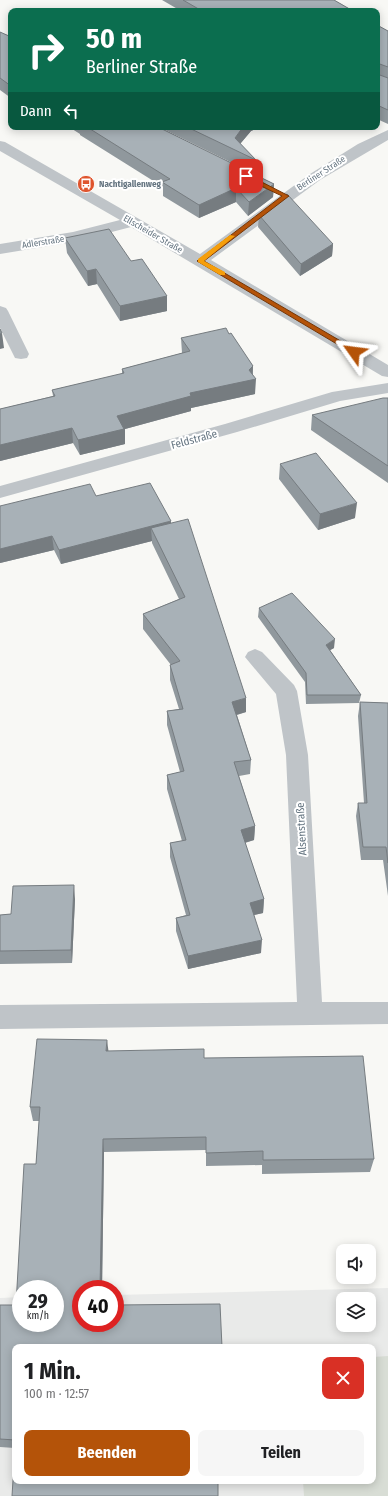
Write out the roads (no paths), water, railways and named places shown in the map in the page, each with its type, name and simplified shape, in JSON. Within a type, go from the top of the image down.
[{"type":"street","name":"Berliner Straße","points":[[200,261],[286,196],[350,154],[388,134]]},
{"type":"street","name":"Ellscheider Straße","points":[[0,145],[388,372]]},
{"type":"street","points":[[272,189],[286,196]]},
{"type":"street","name":"Adlerstraße","points":[[0,249],[73,237],[132,222]]},
{"type":"street","points":[[0,311],[21,354]]},
{"type":"street","name":"Feldstraße","points":[[0,492],[231,428],[338,396],[388,388]]},
{"type":"street","name":"Alsenstraße","points":[[255,656],[286,691],[297,755],[310,1014]]},
{"type":"street","points":[[0,1017],[388,1013]]},
{"type":"place","name":"Nachtigallenweg","points":[[86,184]]}]
